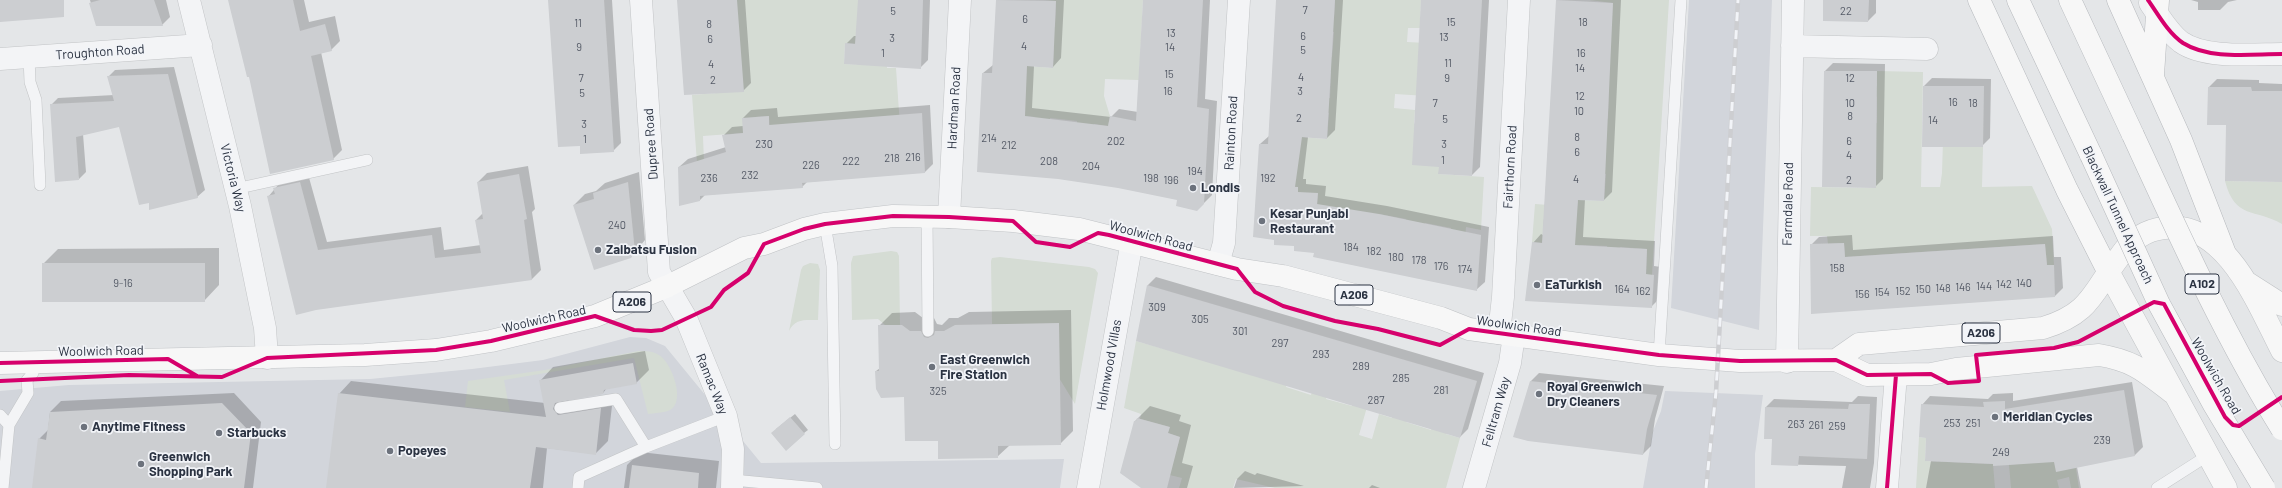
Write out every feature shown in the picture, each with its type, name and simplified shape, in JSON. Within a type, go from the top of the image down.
[{"type":"main road","name":"Woolwich Road","points":[[1979,0],[2067,190],[2109,273],[2226,488]]},
{"type":"main road","name":"Blackwall Tunnel Approach","points":[[2018,0],[2159,304],[2212,403],[2264,488]]},
{"type":"main road","name":"A102","points":[[2070,0],[2202,284],[2250,378],[2282,428]]},
{"type":"main road","points":[[2118,0],[2181,140],[2224,251]]},
{"type":"main road","points":[[2153,76],[2155,5]]},
{"type":"main road","name":"Woolwich Road","points":[[0,363],[267,358],[436,350],[492,341],[584,320],[668,286],[744,248],[764,244],[804,229],[824,224],[893,216],[927,216],[1059,226],[1132,242],[1218,264],[1266,272],[1441,318],[1469,329],[1659,355],[1787,362],[1836,360],[1867,375],[1931,374],[1956,370],[2099,356],[2118,358],[2134,364],[2173,393]]},
{"type":"main road","name":"A206","points":[[1836,360],[1859,344],[2043,328],[2063,322],[2080,310],[2092,298],[2120,255],[2131,244],[2152,229],[2172,226],[2193,231],[2212,241],[2224,251],[2245,281],[2282,351]]},
{"type":"main road","name":"A206","points":[[2245,281],[2282,305]]},
{"type":"street","name":"Victoria Way","points":[[189,0],[235,189],[265,328],[267,358]]},
{"type":"street","name":"Dupree Road","points":[[641,0],[659,272],[668,286]]},
{"type":"street","name":"Hardman Road","points":[[949,217],[960,0]]},
{"type":"street","name":"Rainton Road","points":[[1218,264],[1224,243],[1239,0]]},
{"type":"street","name":"Fairthorn Road","points":[[1506,334],[1503,297],[1519,0]]},
{"type":"street","name":"Farmdale Road","points":[[1787,362],[1793,0]]},
{"type":"street","points":[[2155,5],[2168,30],[2182,42],[2202,50],[2215,53],[2282,54]]},
{"type":"street","name":"Troughton Road","points":[[0,59],[201,45]]},
{"type":"street","points":[[1792,46],[1927,49]]},
{"type":"street","name":"Holmwood Villas","points":[[1088,488],[1132,242]]},
{"type":"street","name":"Ramac Way","points":[[668,286],[686,318],[726,416],[733,449],[732,484]]},
{"type":"street","name":"Felltram Way","points":[[1474,488],[1510,363],[1506,334]]},
{"type":"street","points":[[1887,488],[1896,375]]},
{"type":"lane","points":[[1659,355],[1681,0]]},
{"type":"lane","points":[[29,57],[30,82],[36,100],[40,185]]},
{"type":"lane","points":[[235,189],[367,160]]},
{"type":"lane","points":[[927,216],[928,331]]},
{"type":"lane","points":[[824,224],[832,266],[835,444]]},
{"type":"lane","points":[[3,488],[9,425],[28,393],[27,380],[33,373],[33,363]]},
{"type":"lane","points":[[560,408],[616,399],[646,447]]},
{"type":"lane","points":[[0,415],[9,425]]},
{"type":"lane","points":[[578,488],[579,477],[646,447],[726,416]]},
{"type":"lane","points":[[2157,488],[2208,456]]},
{"type":"lane","points":[[732,484],[817,488]]},
{"type":"shaded area","points":[[737,0],[858,0],[858,3],[863,3],[861,44],[845,43],[844,64],[868,65],[887,60],[887,68],[896,68],[901,141],[772,157],[769,116],[756,117],[757,132],[703,136],[704,162],[697,163],[692,95],[717,93]]},
{"type":"shaded area","points":[[1044,0],[1143,0],[1139,80],[1105,79],[1104,96],[1110,116],[1108,126],[1094,124],[1089,150],[1074,147],[1077,121],[1050,118],[1047,145],[1033,143],[1035,117],[1022,116],[1027,66],[1053,68],[1054,41],[1028,39],[1029,26],[1055,27],[1056,1]]},
{"type":"shaded area","points":[[1335,0],[1421,0],[1420,28],[1408,28],[1407,42],[1446,44],[1443,97],[1395,94],[1394,108],[1415,110],[1414,123],[1439,167],[1439,174],[1484,177],[1481,230],[1466,227],[1464,254],[1447,250],[1451,228],[1425,223],[1420,245],[1402,241],[1406,219],[1379,214],[1375,235],[1316,223],[1318,193],[1296,218],[1298,187],[1285,186],[1301,137],[1327,139],[1329,113],[1303,111],[1303,97],[1330,98],[1331,72],[1306,56],[1332,57],[1334,32],[1307,30],[1308,17],[1334,18]]},
{"type":"shaded area","points":[[1589,0],[1669,0],[1652,275],[1646,275],[1647,249],[1620,247],[1618,273],[1606,272],[1607,246],[1580,245],[1578,271],[1543,243],[1532,242],[1535,204],[1577,207],[1578,200],[1604,201],[1606,174],[1579,172],[1608,118],[1609,91],[1584,90],[1611,29],[1613,3]]},
{"type":"shaded area","points":[[1689,0],[1772,0],[1759,330],[1671,308]]},
{"type":"shaded area","points":[[1877,71],[1923,72],[1921,187],[1940,187],[1943,140],[1963,119],[1963,147],[1983,147],[1982,187],[2032,186],[2052,229],[2054,265],[2047,265],[2045,244],[1845,257],[1844,243],[1828,244],[1827,236],[1810,236],[1811,187],[1876,188],[1857,123],[1877,123],[1877,97],[1857,86],[1877,86]]},
{"type":"shaded area","points":[[2225,181],[2282,182],[2282,224],[2240,208],[2234,202],[2229,193]]},
{"type":"shaded area","points":[[891,251],[897,252],[899,256],[900,325],[885,325],[878,319],[852,320],[851,263],[853,256]]},
{"type":"shaded area","points":[[1000,257],[1089,267],[1095,269],[1098,273],[1075,404],[1059,378],[1057,324],[992,324],[991,261],[992,258]]},
{"type":"shaded area","points":[[810,263],[818,264],[820,270],[818,320],[805,320],[798,322],[791,327],[789,331],[801,270],[803,266]]},
{"type":"shaded area","points":[[630,337],[646,338],[665,346],[761,463],[1064,459],[1060,488],[0,488],[0,391],[69,385],[370,379],[543,360]]},
{"type":"shaded area","points":[[1136,341],[1192,357],[1293,362],[1286,387],[1311,395],[1319,370],[1334,374],[1326,399],[1352,406],[1360,381],[1373,386],[1359,435],[1372,439],[1379,414],[1392,418],[1399,393],[1413,397],[1406,422],[1431,430],[1439,405],[1454,409],[1446,434],[1460,438],[1446,488],[1275,488],[1236,479],[1233,488],[1179,488],[1182,478],[1157,472],[1173,462],[1180,437],[1168,433],[1169,427],[1140,419],[1141,414],[1124,408]]},
{"type":"shaded area","points":[[638,351],[659,355],[664,359],[668,366],[677,391],[675,406],[670,410],[648,414],[634,358],[504,380],[510,412],[465,407],[468,381],[545,370]]},
{"type":"shaded area","points":[[1665,391],[1763,395],[1755,454],[1755,488],[1643,488],[1653,431],[1661,411]]},
{"type":"shaded area","points":[[1919,437],[1926,438],[1925,461],[1993,464],[1995,488],[1916,488]]},
{"type":"shaded area","points":[[2074,456],[2079,488],[2071,488],[2069,477],[2057,480],[2059,488],[2011,488],[2009,465]]},
{"type":"building","points":[[0,0],[64,0],[64,17],[0,22]]},
{"type":"building","points":[[100,0],[154,0],[163,26],[96,26],[89,3]]},
{"type":"building","points":[[228,0],[293,0],[300,31],[325,24],[332,51],[311,56],[334,160],[270,174],[249,77],[247,77]]},
{"type":"building","points":[[548,0],[604,0],[614,152],[580,154],[580,146],[558,147]]},
{"type":"building","points":[[677,0],[737,0],[744,92],[684,95]]},
{"type":"building","points":[[858,0],[923,0],[921,69],[844,64],[845,43],[855,44]]},
{"type":"building","points":[[996,0],[1056,1],[1053,68],[1027,66],[1025,116],[1108,126],[1110,116],[1136,121],[1143,0],[1203,0],[1197,107],[1209,109],[1204,204],[1197,211],[1176,206],[1177,200],[1118,188],[1058,179],[977,172],[982,73],[992,73]]},
{"type":"building","points":[[1276,0],[1335,0],[1327,139],[1302,137],[1295,187],[1298,187],[1298,192],[1318,193],[1317,204],[1379,214],[1481,235],[1477,291],[1313,257],[1314,253],[1294,251],[1294,246],[1274,245],[1274,240],[1253,237],[1259,144],[1268,144]]},
{"type":"building","points":[[1421,0],[1482,0],[1472,176],[1438,174],[1439,167],[1412,165]]},
{"type":"building","points":[[1556,0],[1613,3],[1604,201],[1578,200],[1575,245],[1647,249],[1646,274],[1654,275],[1652,308],[1525,301],[1532,242],[1542,243]]},
{"type":"building","points":[[1823,0],[1869,0],[1868,22],[1823,21]]},
{"type":"building","points":[[1824,71],[1877,71],[1876,188],[1822,187]]},
{"type":"building","points":[[168,74],[198,198],[149,210],[149,203],[139,205],[119,127],[76,137],[79,180],[55,182],[50,104],[114,101],[107,76]]},
{"type":"building","points":[[1923,86],[1984,86],[1983,147],[1922,147]]},
{"type":"building","points":[[2208,87],[2251,87],[2252,91],[2282,91],[2282,182],[2225,181],[2226,125],[2207,125]]},
{"type":"building","points":[[922,113],[925,173],[802,183],[803,188],[700,196],[700,201],[679,206],[678,167],[726,152],[722,135],[743,133],[742,118],[769,116],[769,125]]},
{"type":"building","points":[[519,174],[527,219],[524,220],[532,280],[316,310],[296,315],[267,196],[275,194],[273,188],[300,182],[318,250],[432,235],[435,258],[481,253],[475,220],[483,219],[477,182]]},
{"type":"building","points":[[628,182],[635,252],[631,258],[594,270],[573,205],[594,199],[593,193]]},
{"type":"building","points":[[1844,243],[1845,257],[2045,244],[2047,265],[2054,265],[2055,297],[1811,314],[1810,244]]},
{"type":"building","points":[[42,263],[205,263],[205,302],[42,302]]},
{"type":"building","points":[[1147,285],[1477,381],[1460,438],[1136,341]]},
{"type":"building","points":[[1059,323],[1061,445],[998,446],[998,458],[938,459],[938,441],[905,441],[904,397],[881,398],[876,389],[875,371],[879,371],[878,325],[902,325],[910,331],[921,331],[924,337],[928,338],[934,335],[935,331],[944,331],[955,325]]},
{"type":"building","points":[[633,363],[637,384],[604,390],[603,394],[555,403],[553,409],[558,415],[601,408],[596,455],[536,447],[530,488],[326,488],[338,393],[546,417],[539,380]]},
{"type":"building","points":[[1530,381],[1657,395],[1647,429],[1643,455],[1528,441],[1513,437]]},
{"type":"building","points":[[2124,390],[2135,456],[2056,472],[2054,462],[1993,466],[1993,464],[1925,461],[1926,438],[1919,437],[1921,404],[1984,407],[1983,402],[2005,401],[2005,409]]},
{"type":"building","name":"Greenwich Shopping Park","points":[[222,403],[251,433],[244,488],[32,488],[38,438],[46,440],[50,412]]},
{"type":"building","points":[[1849,404],[1870,404],[1867,459],[1799,456],[1798,466],[1771,465],[1772,439],[1764,439],[1765,407],[1848,409]]},
{"type":"building","points":[[790,417],[805,434],[786,451],[771,433]]},
{"type":"building","points":[[1137,418],[1170,427],[1168,433],[1180,437],[1167,488],[1141,488],[1120,473],[1134,421],[1136,421]]},
{"type":"building","points":[[632,465],[699,473],[698,488],[629,488]]},
{"type":"railway","points":[[1706,488],[1716,392],[1738,0]]},
{"type":"cycle path","points":[[2148,0],[2173,34],[2183,43],[2194,48],[2206,52],[2231,55],[2282,54]]},
{"type":"cycle path","points":[[0,381],[129,375],[222,377],[267,358],[436,350],[491,341],[595,316],[634,330],[662,330],[711,307],[724,290],[748,273],[764,244],[804,229],[825,224],[893,216],[949,217],[1013,221],[1036,242],[1070,247],[1098,233],[1109,235],[1237,269],[1255,292],[1283,306],[1335,321],[1378,329],[1440,345],[1469,329],[1659,355],[1740,361],[1836,360],[1867,375],[1931,374],[1948,383],[1979,381],[1976,355],[2054,348],[2078,342],[2154,302],[2164,304],[2225,417],[2233,425],[2239,426],[2282,397]]},
{"type":"cycle path","points":[[0,363],[168,359],[197,376]]},
{"type":"cycle path","points":[[1887,488],[1896,375]]},
{"type":"place","name":"Londis","points":[[1193,188]]},
{"type":"place","name":"Kesar Punjabi Restaurant","points":[[1262,221]]},
{"type":"place","name":"Zaibatsu Fusion","points":[[598,250]]},
{"type":"place","name":"EaTurkish","points":[[1537,285]]},
{"type":"place","name":"East Greenwich Fire Station","points":[[932,367]]},
{"type":"place","name":"Royal Greenwich Dry Cleaners","points":[[1539,394]]},
{"type":"place","name":"Meridian Cycles","points":[[1995,417]]},
{"type":"place","name":"Anytime Fitness","points":[[84,427]]},
{"type":"place","name":"Starbucks","points":[[219,433]]},
{"type":"place","name":"Popeyes","points":[[390,451]]},
{"type":"place","name":"Greenwich Shopping Park","points":[[141,464]]}]
